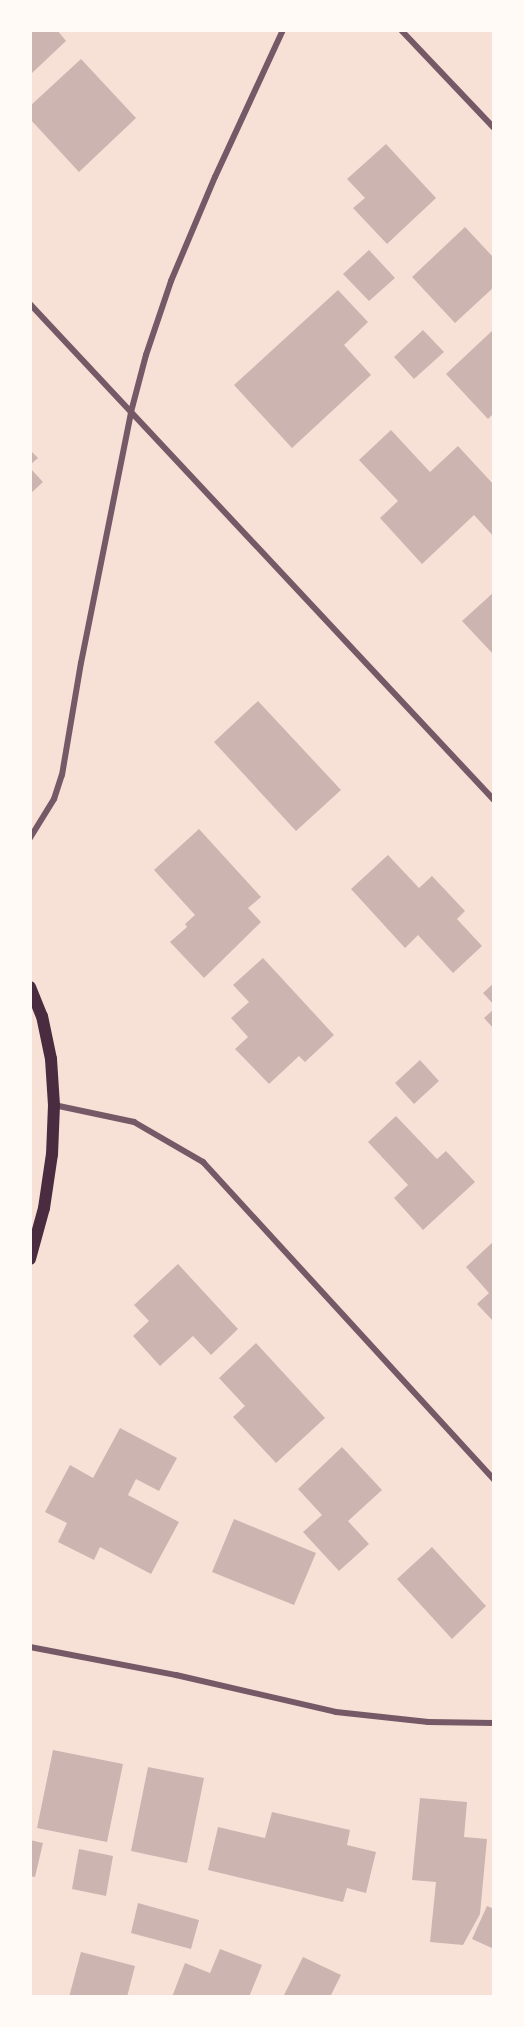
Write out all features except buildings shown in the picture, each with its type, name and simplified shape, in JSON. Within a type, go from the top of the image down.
[{"type":"main road","points":[[30,987],[42,1016],[51,1059],[54,1105],[52,1154],[44,1208],[30,1259]]},
{"type":"street","points":[[30,838],[54,799],[62,775],[81,663],[131,412],[146,355],[171,281],[215,177],[283,30]]},
{"type":"street","points":[[401,30],[494,128]]},
{"type":"street","points":[[30,304],[494,800]]},
{"type":"street","points":[[54,1105],[134,1122],[203,1162],[494,1480]]},
{"type":"street","points":[[30,1647],[176,1674],[336,1712],[428,1722],[494,1723]]}]
